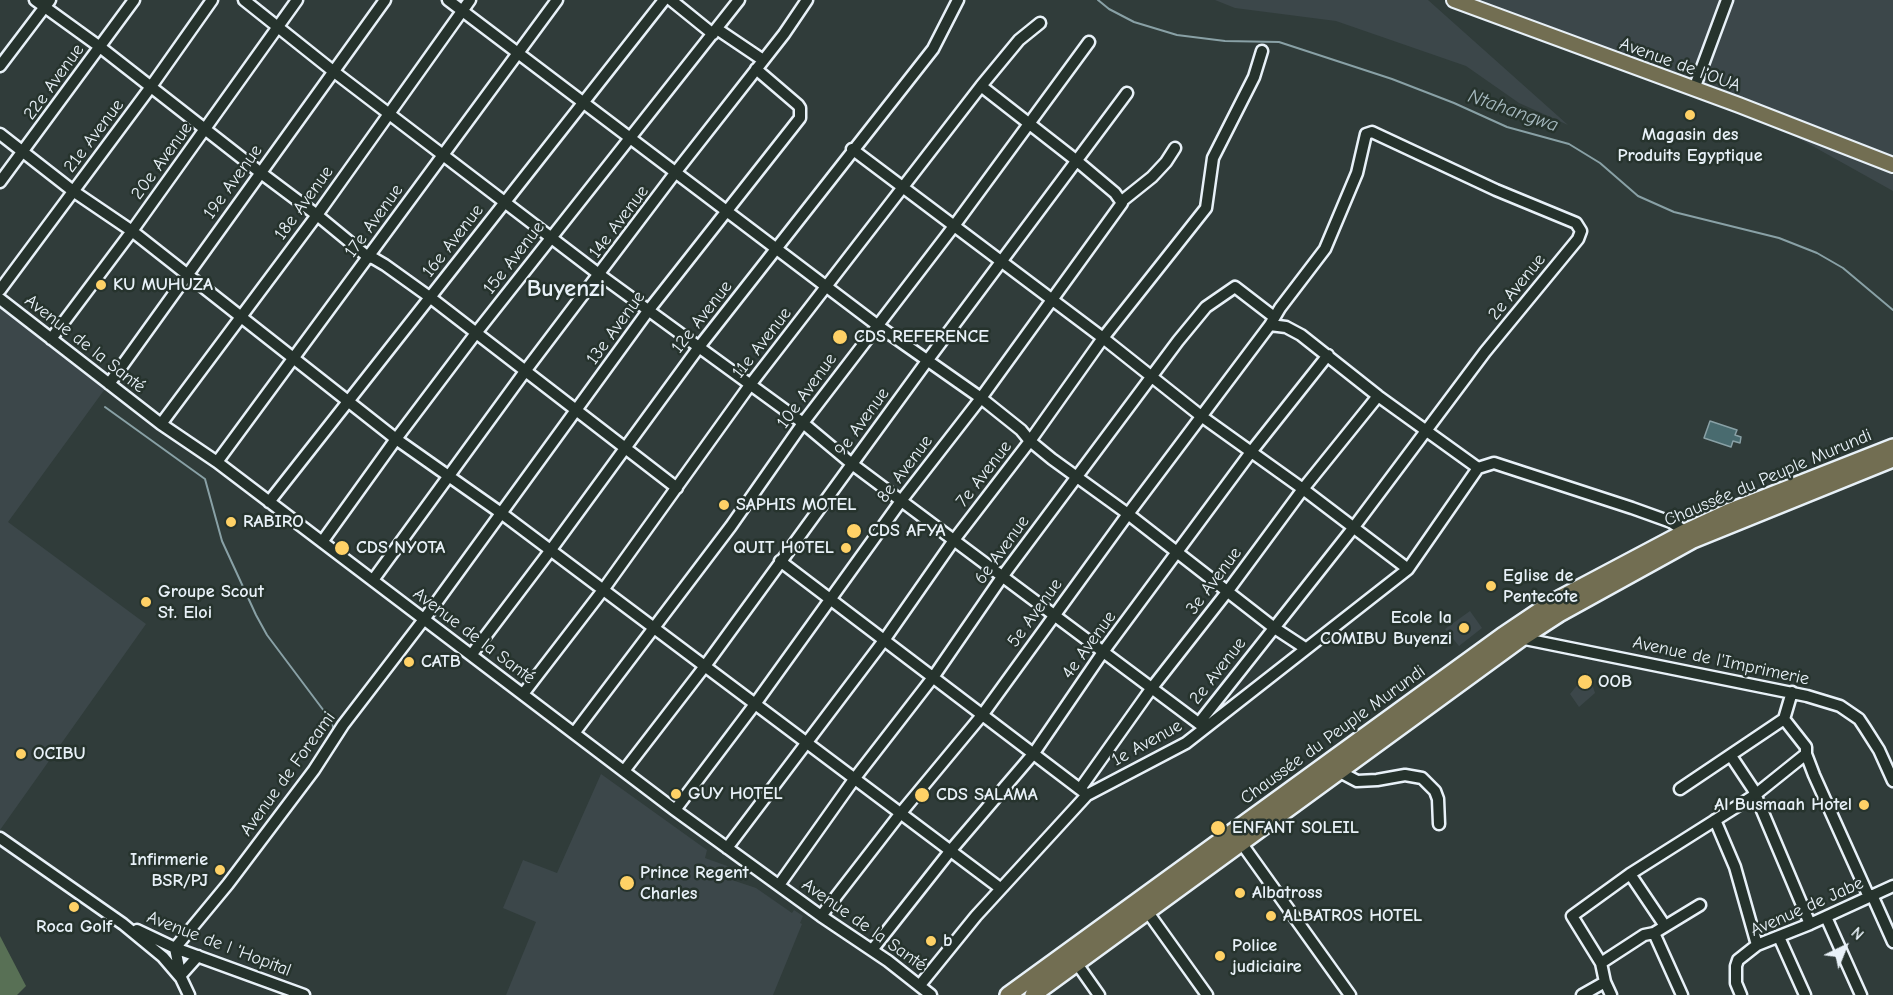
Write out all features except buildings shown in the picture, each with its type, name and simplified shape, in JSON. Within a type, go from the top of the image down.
[{"type":"highway","name":"Chaussée du Peuple Murundi","points":[[1008,995],[1068,950],[1340,772],[1522,638],[1559,614],[1728,512],[1893,447]]},
{"type":"highway","name":"Chaussée du Peuple Murundi","points":[[1033,995],[1147,911],[1238,838],[1502,636],[1551,603],[1690,536],[1893,459]]},
{"type":"main road","name":"Avenue de l'OUA","points":[[1454,0],[1893,165]]},
{"type":"street","points":[[35,0],[47,4],[150,88],[317,215],[368,257],[385,265],[430,298],[676,488]]},
{"type":"street","name":"22e Avenue","points":[[0,182],[134,0]]},
{"type":"street","name":"21e Avenue","points":[[0,291],[213,0]]},
{"type":"street","points":[[244,0],[551,238],[803,423],[852,464],[1202,726]]},
{"type":"street","name":"20e Avenue","points":[[51,339],[132,231],[297,0]]},
{"type":"street","name":"19e Avenue","points":[[109,384],[385,0]]},
{"type":"street","points":[[448,0],[877,325],[981,398],[1076,478],[1128,514],[1273,627],[1305,648]]},
{"type":"street","name":"18e Avenue","points":[[161,424],[240,315],[317,215],[470,0]]},
{"type":"street","name":"17e Avenue","points":[[217,462],[557,0]]},
{"type":"street","name":"16e Avenue","points":[[269,502],[664,0]]},
{"type":"street","points":[[671,0],[715,31],[763,60]]},
{"type":"street","name":"15e Avenue","points":[[322,542],[476,333],[739,0]]},
{"type":"street","name":"14e Avenue","points":[[373,580],[526,370],[675,173],[759,72],[763,60],[807,0]]},
{"type":"street","points":[[759,72],[815,0]]},
{"type":"street","name":"12e Avenue","points":[[472,654],[699,347],[852,149],[933,49],[958,0]]},
{"type":"street","points":[[1694,89],[1727,0]]},
{"type":"street","points":[[0,66],[47,4]]},
{"type":"street","name":"11e Avenue","points":[[523,694],[603,590],[750,385],[981,86],[1019,40],[1040,23]]},
{"type":"street","name":"10e Avenue","points":[[575,732],[731,526],[803,423],[954,225],[1089,42]]},
{"type":"street","name":"7e Avenue","points":[[727,848],[885,639],[954,540],[1030,441],[1103,338],[1206,208],[1213,158],[1254,77],[1262,51]]},
{"type":"street","name":"13e Avenue","points":[[424,618],[648,311],[800,118],[798,105],[759,72]]},
{"type":"street","points":[[981,86],[1077,161],[1121,204]]},
{"type":"street","name":"9e Avenue","points":[[624,771],[705,666],[927,361],[1127,93]]},
{"type":"street","name":"2e Avenue","points":[[1202,726],[1273,627],[1354,527],[1485,352],[1578,239],[1581,231],[1576,223],[1496,190],[1372,132],[1364,137],[1357,173],[1325,249],[1272,321]]},
{"type":"street","points":[[0,134],[73,191],[132,231],[396,439],[501,513],[1000,888]]},
{"type":"street","name":"8e Avenue","points":[[675,810],[755,704],[901,501],[981,398],[1121,204],[1152,177],[1175,148]]},
{"type":"street","points":[[852,149],[1103,338],[1201,416],[1303,489],[1408,569]]},
{"type":"street","name":"6e Avenue","points":[[779,885],[855,778],[934,676],[1002,577],[1206,307],[1233,287],[1237,287],[1272,321]]},
{"type":"street","name":"Avenue de la Santé","points":[[0,298],[161,424],[217,462],[675,810],[821,916],[872,950],[931,995]]},
{"type":"street","points":[[1272,321],[1301,335],[1378,396],[1478,468],[1494,463],[1671,522],[1690,536]]},
{"type":"street","name":"5e Avenue","points":[[821,916],[900,814],[983,714],[1272,321]]},
{"type":"street","name":"4e Avenue","points":[[872,950],[951,850],[1034,753],[1103,652],[1251,452],[1328,355]]},
{"type":"street","name":"3e Avenue","points":[[1084,792],[1151,689],[1227,592],[1303,489],[1378,396]]},
{"type":"street","name":"1e Avenue","points":[[920,985],[975,916],[1084,792],[1186,743],[1202,726],[1408,569],[1478,468]]},
{"type":"street","points":[[780,561],[1084,792]]},
{"type":"street","name":"Avenue de Foreami","points":[[175,948],[314,770],[343,725],[424,618]]},
{"type":"street","name":"Avenue de l'Imprimerie","points":[[1502,636],[1522,638],[1792,692],[1840,706],[1859,718],[1879,750],[1893,781]]},
{"type":"street","points":[[1680,789],[1784,719],[1792,692]]},
{"type":"street","points":[[1784,719],[1806,747],[1806,754],[1893,942]]},
{"type":"street","points":[[1611,995],[1600,963],[1572,916],[1630,874],[1755,795],[1806,754]]},
{"type":"street","points":[[1731,756],[1755,795],[1810,924]]},
{"type":"street","points":[[1340,772],[1357,781],[1405,775],[1422,778],[1435,791],[1438,799],[1439,824]]},
{"type":"street","points":[[1715,820],[1735,867],[1757,945]]},
{"type":"street","points":[[0,838],[123,924],[163,957],[181,976]]},
{"type":"street","points":[[1238,838],[1349,995]]},
{"type":"street","points":[[1630,874],[1665,926]]},
{"type":"street","name":"Avenue de Jabe","points":[[1741,995],[1736,983],[1736,966],[1738,960],[1757,945],[1810,924],[1893,886]]},
{"type":"street","points":[[1600,963],[1644,935],[1654,933],[1700,905]]},
{"type":"street","points":[[1147,911],[1207,995]]},
{"type":"street","points":[[1826,917],[1861,995]]},
{"type":"street","name":"Avenue de l 'Hopital","points":[[123,924],[175,948],[304,995]]},
{"type":"street","points":[[1654,933],[1682,995]]},
{"type":"street","points":[[1779,937],[1804,995]]},
{"type":"street","points":[[175,948],[181,976],[189,995]]},
{"type":"street","points":[[1068,950],[1099,995]]},
{"type":"street","points":[[181,976],[198,956]]},
{"type":"street","points":[[1582,995],[1605,982]]},
{"type":"shaded area","points":[[1215,0],[1428,0],[1568,125],[1519,103],[1466,66],[1336,21],[1235,8]]},
{"type":"shaded area","points":[[1454,0],[1893,0],[1893,191],[1739,105]]},
{"type":"shaded area","points":[[0,296],[110,382],[8,522],[146,624],[0,830]]},
{"type":"shaded area","name":"Ecole la COMIBU Buyenzi","points":[[1470,611],[1482,628],[1459,646],[1445,629]]},
{"type":"shaded area","name":"OOB","points":[[1588,672],[1595,693],[1579,707],[1570,694]]},
{"type":"shaded area","name":"Prince Regent Charles","points":[[601,774],[707,850],[705,858],[730,867],[726,878],[756,888],[792,913],[794,910],[803,916],[800,923],[802,924],[773,995],[506,995],[536,922],[503,908],[523,860],[557,873]]},
{"type":"green space","points":[[0,936],[26,986],[17,995],[0,995]]},
{"type":"water","points":[[1710,421],[1737,430],[1735,435],[1741,437],[1740,443],[1733,441],[1731,447],[1704,438]]},
{"type":"waterway","name":"Ntahangwa","points":[[1098,0],[1109,9],[1134,22],[1177,35],[1225,41],[1279,42],[1392,79],[1507,127],[1569,144],[1600,163],[1638,196],[1674,212],[1779,238],[1817,253],[1843,268],[1893,310]]},
{"type":"waterway","points":[[105,407],[205,479],[222,541],[256,615],[267,635],[330,719],[333,727]]},
{"type":"place","name":"Magasin des Produits Egyptique","points":[[1690,115]]},
{"type":"place","name":"KU MUHUZA","points":[[101,285]]},
{"type":"place","name":"CDS REFERENCE","points":[[840,337]]},
{"type":"place","name":"SAPHIS MOTEL","points":[[724,505]]},
{"type":"place","name":"RABIRO","points":[[231,522]]},
{"type":"place","name":"CDS AFYA","points":[[854,531]]},
{"type":"place","name":"CDS NYOTA","points":[[342,548]]},
{"type":"place","name":"QUIT HOTEL","points":[[846,548]]},
{"type":"place","name":"Eglise de Pentecote","points":[[1491,586]]},
{"type":"place","name":"Groupe Scout St. Eloi","points":[[146,602]]},
{"type":"place","name":"Ecole la COMIBU Buyenzi","points":[[1464,628]]},
{"type":"place","name":"CATB","points":[[409,662]]},
{"type":"place","name":"OOB","points":[[1585,682]]},
{"type":"place","name":"OCIBU","points":[[21,754]]},
{"type":"place","name":"GUY HOTEL","points":[[676,794]]},
{"type":"place","name":"CDS SALAMA","points":[[922,795]]},
{"type":"place","name":"Al Busmaah Hotel","points":[[1864,805]]},
{"type":"place","name":"ENFANT SOLEIL","points":[[1218,828]]},
{"type":"place","name":"Infirmerie BSR/PJ","points":[[220,870]]},
{"type":"place","name":"Prince Regent Charles","points":[[627,883]]},
{"type":"place","name":"Albatross","points":[[1240,893]]},
{"type":"place","name":"Roca Golf","points":[[74,907]]},
{"type":"place","name":"ALBATROS HOTEL","points":[[1271,916]]},
{"type":"place","name":"b","points":[[931,941]]},
{"type":"place","name":"Police judiciaire","points":[[1220,956]]},
{"type":"district","name":"Buyenzi","points":[[566,289]]}]
